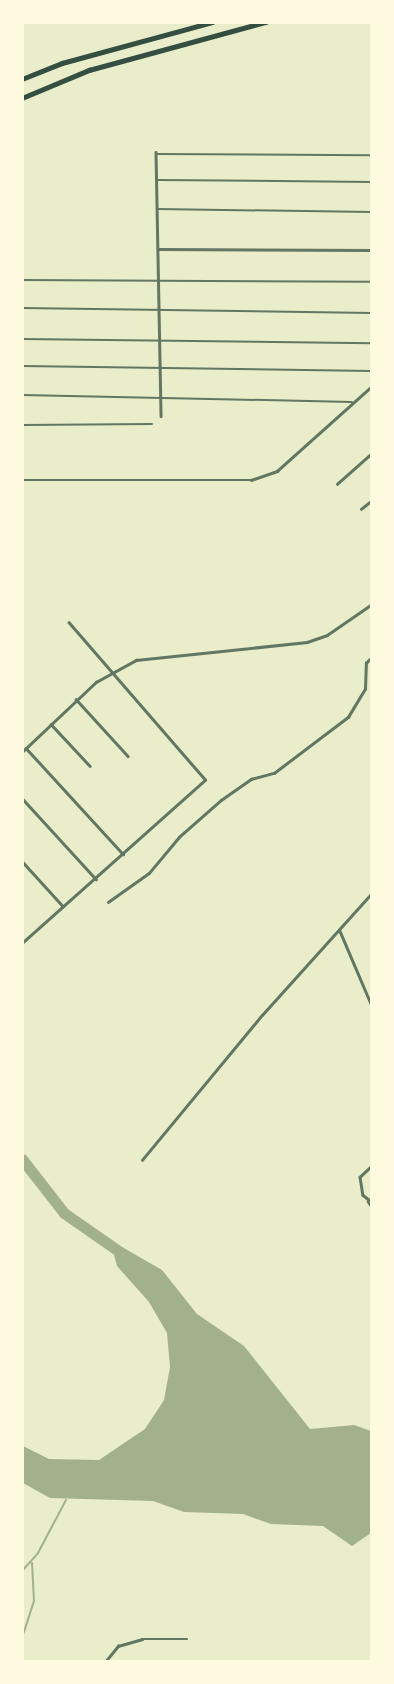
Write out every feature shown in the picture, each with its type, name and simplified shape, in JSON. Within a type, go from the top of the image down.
[{"type":"highway","points":[[22,79],[62,63],[213,22]]},
{"type":"highway","points":[[22,98],[89,70],[266,22]]},
{"type":"street","points":[[162,416],[156,153],[372,155]]},
{"type":"street","points":[[157,180],[372,182]]},
{"type":"street","points":[[157,209],[372,212]]},
{"type":"street","points":[[158,249],[372,250]]},
{"type":"street","points":[[22,280],[372,282]]},
{"type":"street","points":[[22,308],[372,313]]},
{"type":"street","points":[[22,339],[372,343]]},
{"type":"street","points":[[22,366],[372,372]]},
{"type":"street","points":[[22,480],[252,480],[277,471],[372,386]]},
{"type":"street","points":[[22,395],[162,396],[352,402]]},
{"type":"street","points":[[22,425],[152,424]]},
{"type":"street","points":[[337,484],[372,453]]},
{"type":"street","points":[[361,509],[372,500]]},
{"type":"street","points":[[22,752],[76,699],[113,671],[158,655],[307,642],[327,635],[372,604]]},
{"type":"street","points":[[22,943],[123,854],[205,777],[69,623]]},
{"type":"street","points":[[108,902],[149,873],[179,837],[221,800],[251,779],[274,772],[348,717],[365,689],[366,663],[372,657]]},
{"type":"street","points":[[76,699],[128,756]]},
{"type":"street","points":[[51,724],[90,766]]},
{"type":"street","points":[[26,748],[123,854]]},
{"type":"street","points":[[22,798],[96,878]]},
{"type":"street","points":[[22,860],[64,906]]},
{"type":"street","points":[[142,1160],[262,1015],[340,931],[372,893]]},
{"type":"street","points":[[340,931],[372,1006]]},
{"type":"street","points":[[372,1166],[360,1177],[367,1200],[372,1207]]},
{"type":"street","points":[[367,1200],[372,1202]]},
{"type":"street","points":[[105,1662],[118,1646],[142,1639],[187,1639]]},
{"type":"shaded area","points":[[122,1247],[162,1270],[197,1314],[244,1346],[310,1429],[354,1425],[371,1431],[371,1533],[352,1546],[323,1526],[271,1524],[243,1514],[184,1512],[153,1501],[50,1498],[23,1483],[23,1446],[49,1459],[99,1460],[145,1429],[164,1400],[170,1367],[167,1333],[149,1302],[117,1266],[114,1255]]},
{"type":"waterway","points":[[22,1159],[64,1213],[130,1259]]},
{"type":"waterway","points":[[22,1571],[38,1553],[66,1500]]},
{"type":"waterway","points":[[22,1638],[34,1601],[32,1563]]}]
